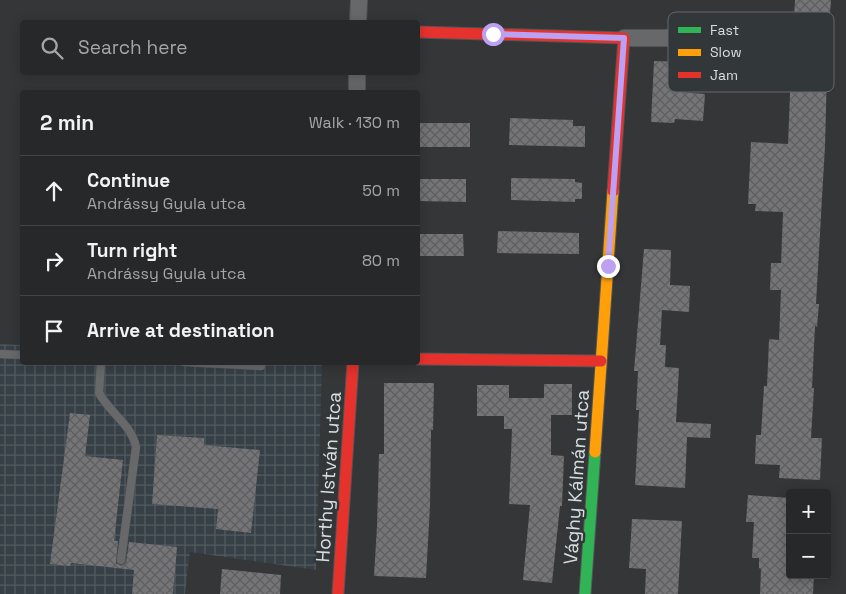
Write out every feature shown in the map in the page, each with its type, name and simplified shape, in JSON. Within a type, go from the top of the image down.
[{"type":"street","points":[[358,20],[359,0]]},
{"type":"street","points":[[420,32],[668,38]]},
{"type":"street","name":"Vághy Kálmán utca","points":[[585,594],[624,38]]},
{"type":"street","points":[[357,90],[358,75]]},
{"type":"street","points":[[420,359],[601,362]]},
{"type":"street","name":"Horthy István utca","points":[[338,594],[353,365]]},
{"type":"lane","points":[[0,354],[20,355]]},
{"type":"lane","points":[[101,365],[99,393],[102,399],[128,427],[136,447],[120,560]]},
{"type":"lane","points":[[242,365],[261,366]]},
{"type":"shaded area","points":[[0,344],[20,345],[20,365],[322,365],[316,570],[190,552],[185,594],[0,594]]},
{"type":"building","points":[[795,0],[831,0],[830,12],[794,12]]},
{"type":"building","points":[[654,61],[668,62],[668,92],[705,94],[703,121],[675,119],[674,123],[651,122]]},
{"type":"building","points":[[790,92],[826,92],[816,304],[819,304],[817,327],[815,326],[811,438],[822,438],[820,480],[779,478],[780,465],[755,464],[756,435],[761,435],[764,386],[767,386],[769,339],[779,340],[781,290],[770,290],[771,263],[781,263],[783,212],[755,211],[756,204],[748,204],[751,142],[788,144]]},
{"type":"building","points":[[510,118],[573,120],[573,126],[585,126],[585,147],[509,145]]},
{"type":"building","points":[[420,123],[470,123],[470,147],[420,147]]},
{"type":"building","points":[[511,178],[575,179],[575,182],[582,183],[582,199],[575,199],[575,202],[511,200]]},
{"type":"building","points":[[420,179],[466,179],[466,202],[420,201]]},
{"type":"building","points":[[498,231],[579,233],[579,254],[497,253]]},
{"type":"building","points":[[420,234],[463,234],[464,256],[420,256]]},
{"type":"building","points":[[644,249],[671,250],[670,285],[690,286],[689,312],[662,310],[660,345],[666,345],[665,367],[679,368],[676,422],[711,424],[710,438],[687,437],[685,488],[635,485],[639,410],[636,410],[638,371],[634,371]]},
{"type":"building","points":[[384,383],[434,383],[426,578],[374,576],[379,454],[384,454]]},
{"type":"building","points":[[544,384],[572,384],[572,415],[551,415],[551,455],[564,456],[562,506],[560,506],[552,583],[523,580],[530,505],[509,504],[512,429],[504,429],[504,416],[477,416],[477,385],[509,385],[509,398],[544,398]]},
{"type":"building","points":[[70,413],[90,415],[85,456],[123,460],[114,541],[118,541],[116,563],[121,566],[126,563],[129,542],[177,547],[173,594],[132,594],[134,570],[71,563],[70,566],[50,564]]},
{"type":"building","points":[[157,435],[204,438],[204,445],[260,450],[251,533],[216,529],[218,509],[152,504]]},
{"type":"building","points":[[748,495],[786,498],[786,579],[814,579],[813,594],[760,594],[761,569],[759,568],[759,558],[752,558],[754,522],[746,522]]},
{"type":"building","points":[[632,519],[682,521],[678,594],[645,594],[646,569],[629,568]]},
{"type":"building","points":[[222,569],[281,575],[280,594],[220,594]]},
{"type":"traffic: fast","points":[[585,594],[595,452]]},
{"type":"traffic: slow","points":[[595,452],[613,191]]},
{"type":"traffic: jam","points":[[420,32],[624,38],[613,191]]},
{"type":"traffic: jam","points":[[420,359],[601,361]]},
{"type":"traffic: jam","points":[[338,594],[353,365]]},
{"type":"route","points":[[493,34],[624,38],[608,266]]}]
